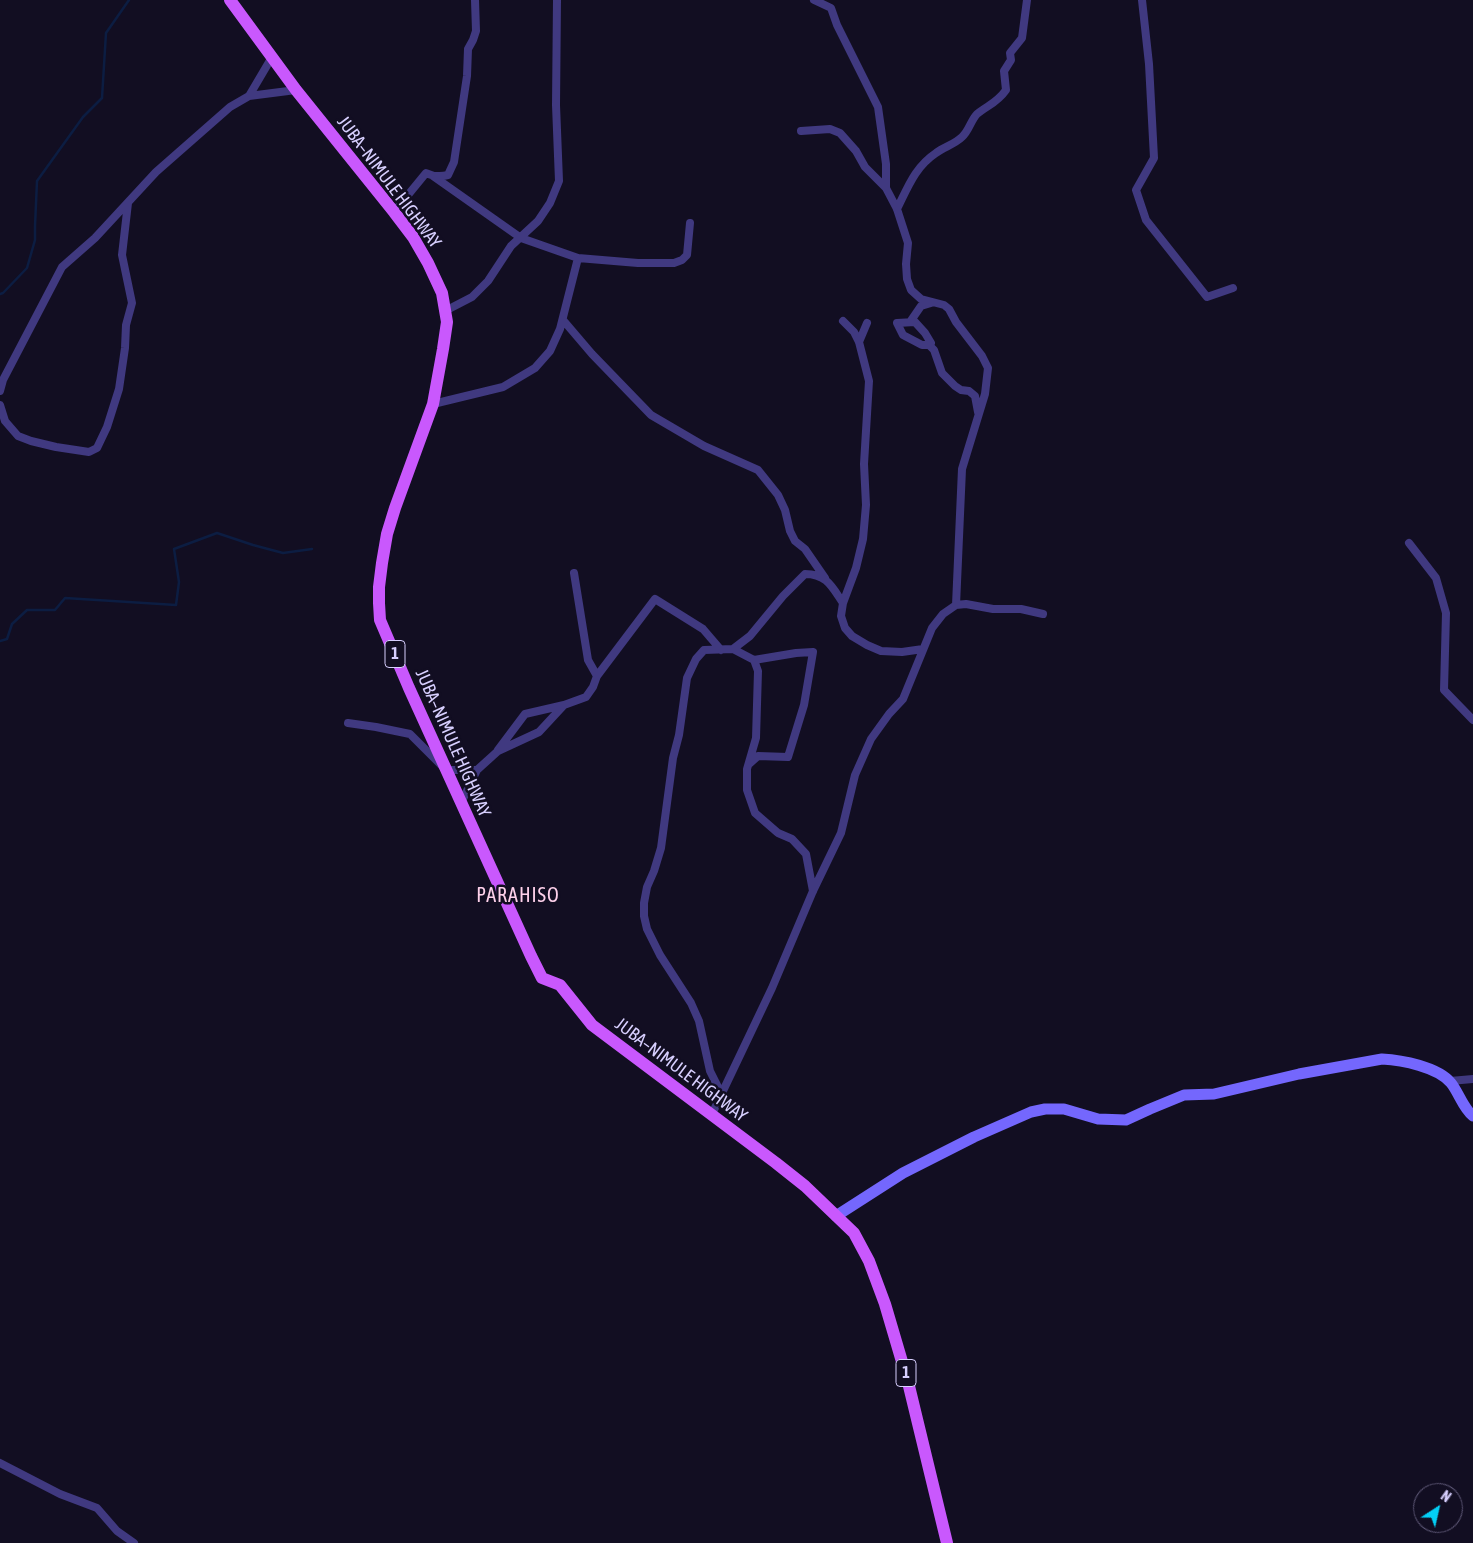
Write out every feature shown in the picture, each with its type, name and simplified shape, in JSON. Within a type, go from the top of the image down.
[{"type":"main road","name":"JUBA–NIMULE HIGHWAY","points":[[230,0],[296,90],[394,212],[428,262],[442,293],[447,322],[433,404],[387,534],[378,603],[380,620],[408,688],[542,978],[560,985],[592,1025],[805,1186],[836,1216]]},
{"type":"main road","name":"1","points":[[836,1216],[854,1233],[869,1261],[885,1304],[908,1382],[948,1543]]},
{"type":"street","points":[[432,176],[441,177],[448,175],[454,162],[467,76],[468,49],[476,31],[475,0]]},
{"type":"street","points":[[445,311],[472,297],[488,281],[511,246],[538,221],[550,203],[559,181],[556,105],[557,0]]},
{"type":"street","points":[[814,0],[830,4],[837,25],[878,107],[886,164],[886,188]]},
{"type":"street","points":[[897,209],[916,170],[938,151],[950,146],[963,137],[976,115],[1000,99],[1006,90],[1004,71],[1011,60],[1010,53],[1022,38],[1027,0]]},
{"type":"street","points":[[1142,0],[1149,64],[1154,158],[1136,190],[1146,220],[1207,297],[1233,288]]},
{"type":"street","points":[[249,96],[272,57]]},
{"type":"street","points":[[0,391],[3,380],[62,267],[95,238],[156,172],[230,107],[249,96],[296,90]]},
{"type":"street","points":[[801,131],[830,129],[840,133],[856,151],[865,167],[886,188],[897,209],[908,243],[906,264],[910,290],[921,299],[944,305],[949,309],[956,322],[982,356],[988,368],[985,394],[962,469],[956,605]]},
{"type":"street","points":[[394,212],[426,173],[521,238],[578,258],[638,263],[674,263],[682,260],[687,254],[690,223]]},
{"type":"street","points":[[0,405],[6,421],[18,436],[56,448],[89,452],[97,448],[107,427],[119,389],[125,348],[126,325],[132,303],[122,255],[128,203]]},
{"type":"street","points":[[433,404],[503,387],[535,368],[550,350],[563,320],[578,258]]},
{"type":"street","points":[[910,322],[921,306],[932,302]]},
{"type":"street","points":[[563,320],[592,354],[651,415],[704,446],[758,470],[778,496],[785,510],[790,532],[795,541],[806,549],[843,603]]},
{"type":"street","points":[[843,321],[854,332],[859,342],[869,381],[864,464],[866,504],[863,539],[856,568],[843,603],[841,616],[845,628],[852,636],[882,652],[923,650]]},
{"type":"street","points":[[929,345],[931,343],[918,324],[914,322],[897,323],[903,335],[922,345],[929,345],[934,350],[942,373],[955,386],[961,390],[969,391],[975,396],[978,416]]},
{"type":"street","points":[[859,342],[866,323]]},
{"type":"street","points":[[1409,543],[1436,578],[1446,613],[1444,690],[1473,720]]},
{"type":"street","points":[[574,573],[588,660],[597,676]]},
{"type":"street","points":[[733,649],[750,636],[783,596],[805,574],[815,574],[825,578]]},
{"type":"street","points":[[461,803],[477,770],[498,751],[525,714],[564,705],[586,697],[593,687],[597,676],[655,599],[703,629],[720,650]]},
{"type":"street","points":[[712,1114],[772,988],[813,890],[841,833],[855,774],[871,739],[889,714],[903,699],[932,628],[943,614],[956,605],[966,604],[993,609],[1021,609],[1043,614]]},
{"type":"street","points":[[722,1095],[710,1071],[698,1022],[691,1003],[660,955],[647,929],[644,910],[647,887],[661,848],[686,678],[696,659],[704,650],[733,649],[754,660],[813,652],[804,705],[788,758],[758,756],[749,764]]},
{"type":"street","points":[[754,660],[758,671],[756,738],[749,764],[747,790],[755,813],[778,833],[792,840],[806,854],[813,890]]},
{"type":"street","points":[[498,751],[539,732],[564,705]]},
{"type":"street","points":[[348,723],[410,734],[446,770],[477,770]]},
{"type":"street","points":[[836,1216],[903,1173],[974,1137],[1031,1112],[1046,1109],[1064,1109],[1098,1119],[1126,1120],[1150,1108],[1184,1095],[1214,1094],[1298,1074],[1382,1059],[1430,1069],[1450,1081],[1468,1112],[1473,1116]]},
{"type":"street","points":[[1450,1081],[1473,1079]]},
{"type":"street","points":[[0,1463],[60,1494],[96,1508],[117,1531],[134,1543]]},
{"type":"waterway","points":[[0,294],[27,268],[35,240],[37,181],[83,117],[102,98],[106,33],[129,0]]},
{"type":"waterway","points":[[0,641],[7,639],[12,624],[27,610],[55,610],[65,598],[176,605],[179,582],[174,549],[217,533],[283,553],[312,549]]},
{"type":"district","name":"PARAHISO","points":[[518,896]]}]
